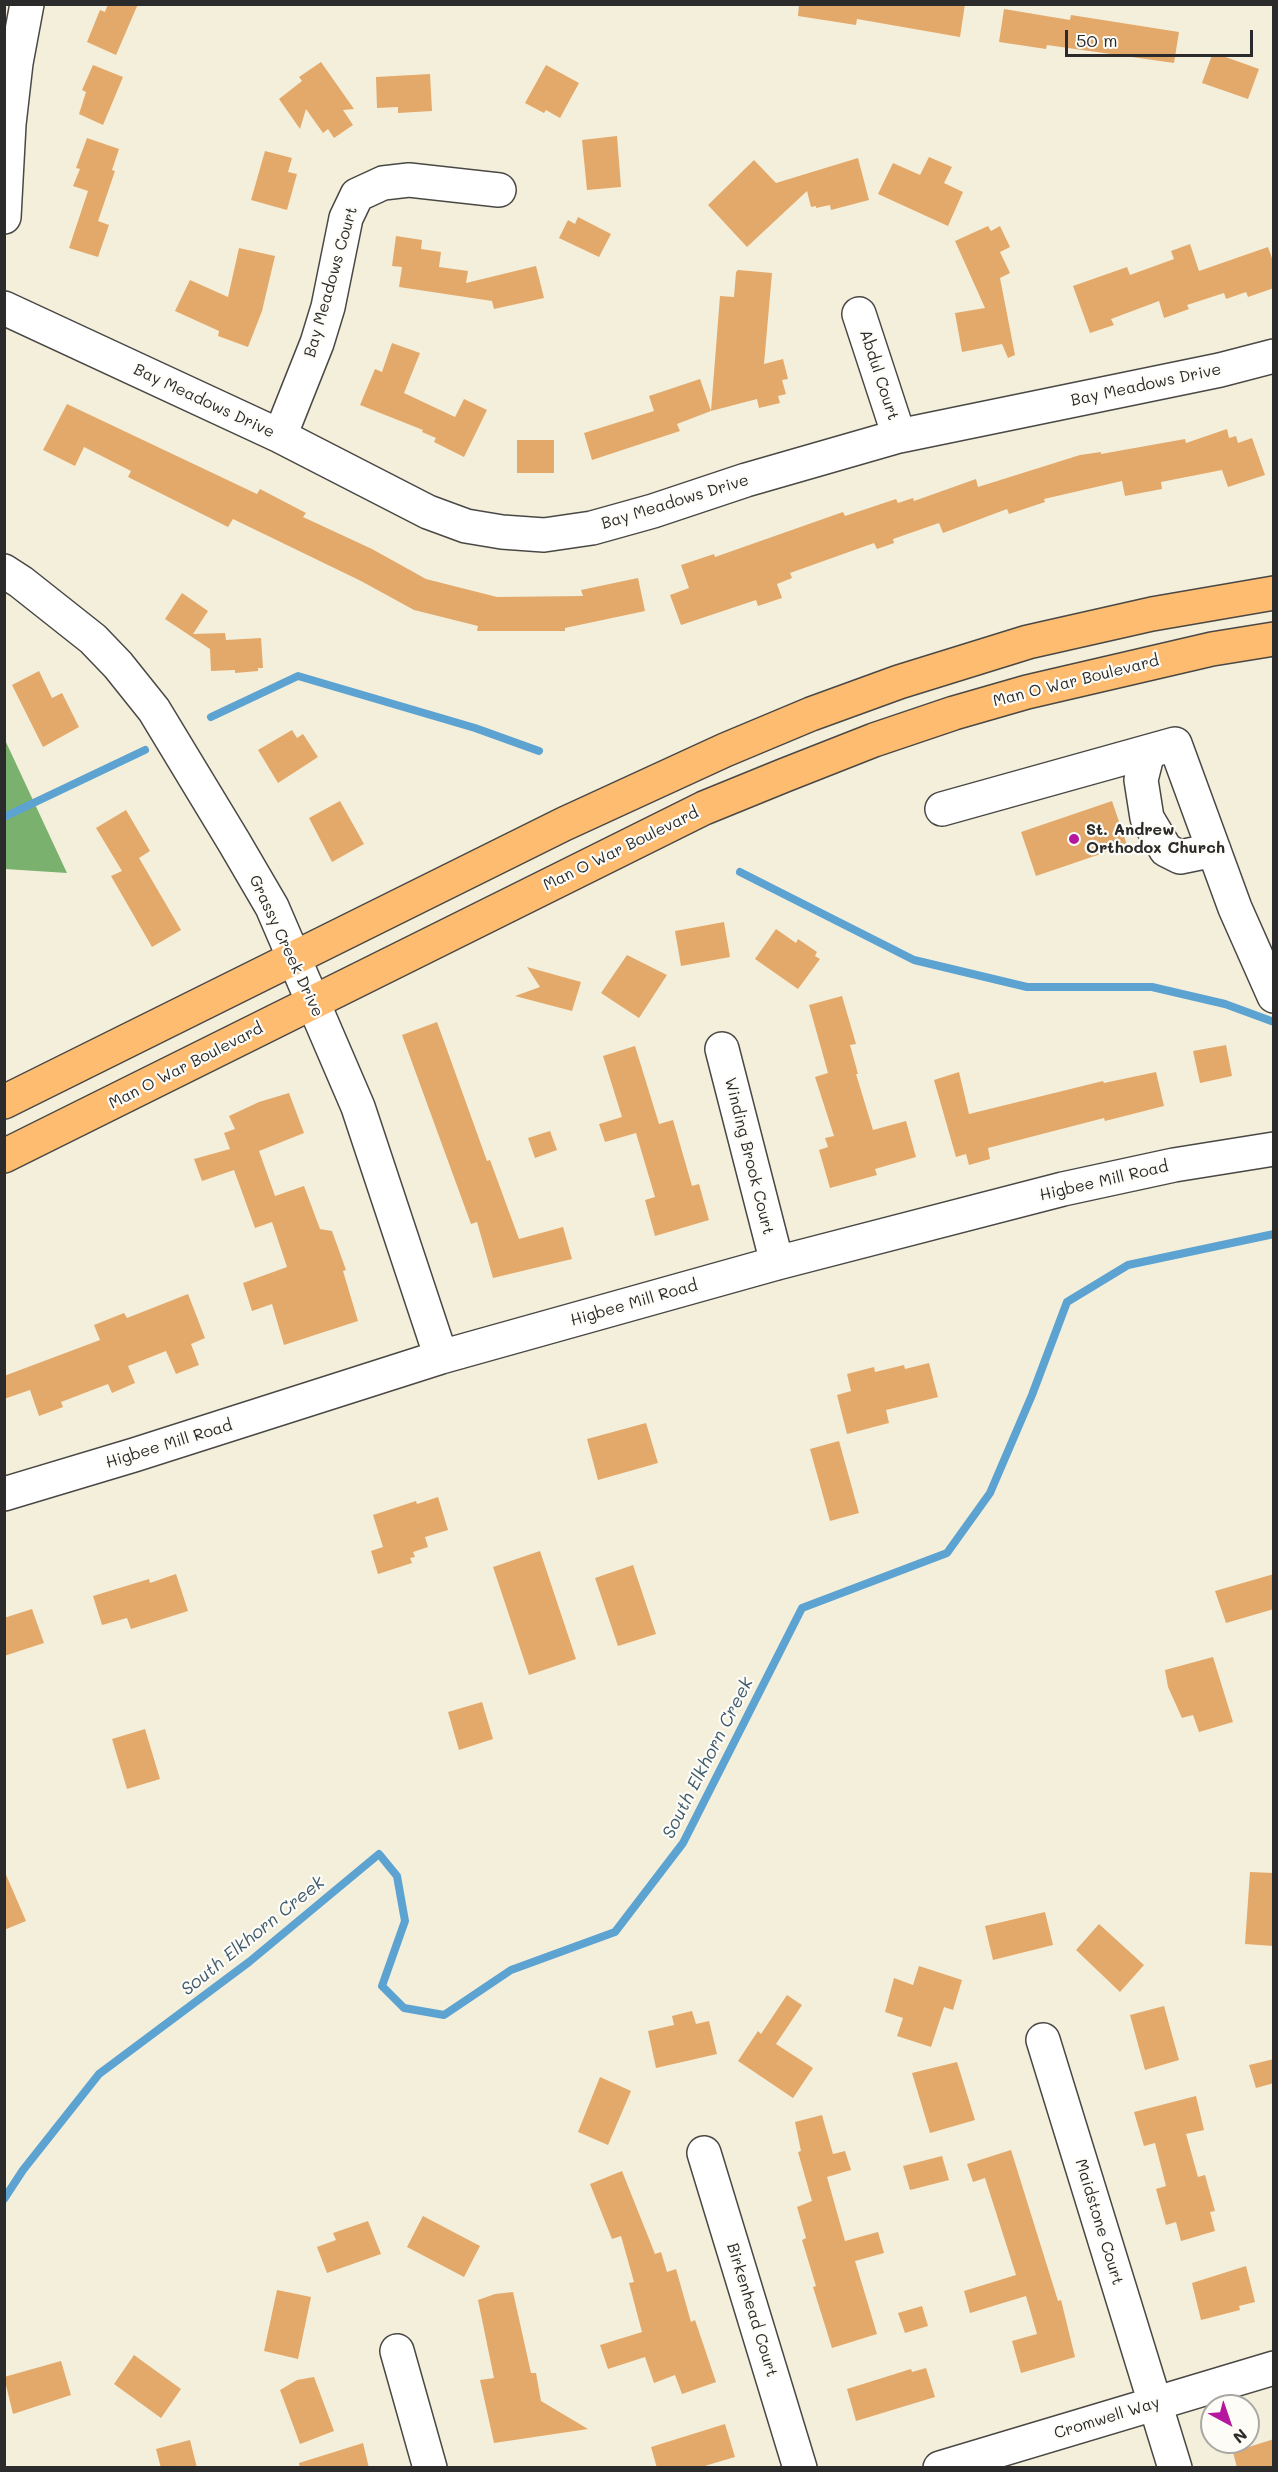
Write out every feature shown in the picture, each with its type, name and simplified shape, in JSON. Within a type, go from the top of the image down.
[{"type":"main road","points":[[4,1102],[564,824],[725,750],[811,714],[899,682],[1028,642],[1152,614],[1274,592]]},
{"type":"main road","name":"Man O War Boulevard","points":[[4,1156],[704,808],[874,740],[954,713],[1028,692],[1202,651],[1274,639]]},
{"type":"street","points":[[4,217],[9,124],[16,63],[27,4]]},
{"type":"street","name":"Bay Meadows Court","points":[[280,436],[317,343],[328,307],[346,218],[357,195],[383,183],[409,180],[499,190]]},
{"type":"street","name":"Bay Meadows Drive","points":[[4,309],[280,436],[428,512],[466,526],[502,532],[544,535],[592,528],[653,511],[756,477],[899,436],[1220,370],[1274,356]]},
{"type":"street","name":"Abdul Court","points":[[859,314],[899,436]]},
{"type":"street","name":"Grassy Creek Drive","points":[[4,571],[93,639],[118,665],[154,710],[272,908],[358,1107],[441,1358]]},
{"type":"street","points":[[942,809],[1175,744],[1235,908],[1274,996]]},
{"type":"street","points":[[1148,752],[1140,780],[1146,818],[1166,850],[1180,857],[1214,849]]},
{"type":"street","name":"Winding Brook Court","points":[[722,1049],[777,1263]]},
{"type":"street","name":"Higbee Mill Road","points":[[4,1494],[441,1358],[777,1263],[1063,1189],[1174,1165],[1274,1149]]},
{"type":"street","name":"Maidstone Court","points":[[1043,2040],[1156,2403],[1174,2468]]},
{"type":"street","name":"Birkenhead Court","points":[[704,2152],[800,2468]]},
{"type":"street","points":[[397,2351],[430,2468]]},
{"type":"street","name":"Cromwell Way","points":[[940,2468],[1274,2367]]},
{"type":"green space","points":[[5,740],[67,873],[5,869]]},
{"type":"building","points":[[108,4],[138,4],[116,55],[87,42],[100,10],[105,12]]},
{"type":"building","points":[[799,4],[965,4],[960,37],[857,19],[856,25],[798,16]]},
{"type":"building","points":[[1004,9],[1070,20],[1071,15],[1179,32],[1174,63],[1047,45],[1046,49],[999,42]]},
{"type":"building","points":[[1212,55],[1220,55],[1259,69],[1248,99],[1202,83]]},
{"type":"building","points":[[321,62],[354,109],[343,110],[353,125],[334,138],[328,129],[323,133],[306,109],[300,129],[279,99],[302,81],[299,77]]},
{"type":"building","points":[[93,65],[123,77],[103,125],[79,114],[86,92],[82,90]]},
{"type":"building","points":[[546,65],[579,83],[560,118],[546,110],[544,113],[525,103]]},
{"type":"building","points":[[430,74],[432,111],[398,113],[398,107],[377,108],[376,77]]},
{"type":"building","points":[[617,136],[621,187],[587,190],[582,140]]},
{"type":"building","points":[[87,138],[119,149],[112,170],[115,171],[98,221],[109,225],[98,257],[69,248],[88,191],[73,186],[80,169],[76,168]]},
{"type":"building","points":[[265,151],[292,158],[288,172],[297,174],[287,210],[251,200]]},
{"type":"building","points":[[929,157],[952,167],[944,183],[963,192],[948,226],[878,194],[893,163],[920,175]]},
{"type":"building","points":[[858,158],[869,200],[831,210],[830,205],[816,208],[816,206],[811,207],[807,191],[747,247],[708,205],[754,160],[776,183]]},
{"type":"building","points":[[578,217],[611,234],[599,257],[559,238],[568,220],[575,224]]},
{"type":"building","points":[[988,226],[991,231],[1000,226],[1010,247],[1000,252],[1010,273],[1000,278],[1015,355],[1008,358],[1002,344],[962,352],[955,313],[985,308],[955,241]]},
{"type":"building","points":[[396,236],[422,240],[421,249],[441,252],[439,267],[468,271],[466,283],[536,266],[544,298],[494,309],[492,301],[399,287],[402,267],[392,266]]},
{"type":"building","points":[[1190,244],[1199,271],[1268,247],[1274,264],[1274,288],[1248,297],[1246,292],[1226,299],[1224,293],[1187,305],[1189,309],[1164,318],[1159,301],[1111,319],[1114,325],[1090,333],[1073,286],[1127,267],[1130,275],[1174,259],[1171,251]]},
{"type":"building","points":[[239,248],[275,256],[262,311],[248,347],[218,336],[219,331],[175,311],[190,280],[228,297]]},
{"type":"building","points":[[738,270],[772,273],[764,364],[783,359],[788,379],[782,380],[786,394],[778,396],[780,403],[759,408],[757,399],[711,411],[720,296],[734,297]]},
{"type":"building","points":[[392,343],[420,353],[404,393],[455,417],[464,399],[487,410],[464,457],[434,442],[436,438],[422,432],[423,430],[360,405],[375,369],[382,372]]},
{"type":"building","points":[[700,379],[711,411],[677,424],[680,431],[592,460],[584,433],[654,411],[649,396]]},
{"type":"building","points":[[67,404],[257,494],[260,489],[306,513],[303,517],[372,549],[426,579],[497,597],[583,596],[581,590],[638,578],[645,611],[565,628],[565,631],[477,631],[478,626],[414,610],[361,581],[233,519],[228,527],[128,477],[131,471],[84,447],[75,466],[43,450]]},
{"type":"building","points":[[1227,429],[1229,438],[1236,436],[1238,443],[1252,438],[1265,475],[1228,487],[1222,470],[1161,482],[1162,489],[1125,496],[1122,481],[1044,499],[1045,502],[1009,514],[1007,509],[943,533],[939,523],[893,539],[894,543],[877,549],[874,543],[790,573],[792,578],[777,584],[782,598],[758,606],[756,600],[681,625],[670,595],[689,588],[681,565],[714,554],[715,557],[843,512],[845,516],[896,499],[898,503],[913,498],[914,501],[976,479],[978,487],[1080,455],[1101,452],[1101,454],[1185,439],[1186,443]]},
{"type":"building","points":[[517,440],[554,440],[554,473],[517,473]]},
{"type":"building","points":[[182,593],[208,611],[193,634],[225,633],[226,640],[261,638],[263,668],[258,668],[258,671],[235,673],[235,670],[211,671],[210,649],[165,619]]},
{"type":"building","points":[[39,671],[52,698],[62,693],[79,727],[43,747],[12,685]]},
{"type":"building","points":[[292,730],[297,738],[303,734],[318,757],[278,783],[258,750]]},
{"type":"building","points":[[340,801],[364,844],[332,862],[309,818]]},
{"type":"building","name":"St. Andrew Orthodox Church","points":[[1112,801],[1127,845],[1036,876],[1021,832]]},
{"type":"building","points":[[126,810],[150,851],[139,858],[181,930],[152,947],[111,876],[122,871],[96,828]]},
{"type":"building","points":[[724,922],[730,957],[681,966],[675,931]]},
{"type":"building","points":[[776,929],[796,943],[798,939],[817,952],[815,956],[820,959],[798,989],[755,959]]},
{"type":"building","points":[[627,955],[667,975],[639,1018],[601,993]]},
{"type":"building","points":[[527,967],[581,982],[572,1011],[515,996],[540,987]]},
{"type":"building","points":[[842,996],[856,1044],[850,1045],[858,1074],[856,1074],[873,1130],[906,1121],[916,1157],[875,1169],[877,1175],[830,1188],[819,1150],[828,1147],[825,1138],[834,1136],[815,1077],[828,1073],[809,1005]]},
{"type":"building","points":[[437,1022],[487,1161],[490,1160],[519,1239],[563,1227],[572,1259],[493,1278],[477,1222],[471,1224],[402,1035]]},
{"type":"building","points":[[1226,1045],[1232,1076],[1200,1083],[1193,1051]]},
{"type":"building","points":[[635,1046],[659,1124],[673,1120],[692,1186],[699,1184],[709,1220],[655,1236],[645,1200],[655,1197],[636,1133],[605,1142],[599,1124],[622,1117],[603,1056]]},
{"type":"building","points":[[959,1072],[969,1114],[1103,1081],[1104,1083],[1156,1072],[1164,1106],[1105,1121],[1104,1118],[988,1148],[990,1159],[969,1165],[966,1154],[956,1157],[934,1080]]},
{"type":"building","points":[[289,1093],[304,1133],[259,1151],[275,1196],[304,1186],[320,1229],[332,1231],[346,1270],[343,1271],[358,1321],[284,1345],[272,1304],[252,1311],[243,1283],[287,1267],[272,1222],[255,1228],[234,1170],[202,1181],[194,1159],[230,1149],[224,1133],[235,1129],[229,1116],[259,1102]]},
{"type":"building","points":[[550,1131],[557,1150],[535,1158],[528,1138]]},
{"type":"building","points":[[188,1294],[205,1338],[191,1344],[199,1365],[176,1374],[166,1351],[128,1366],[135,1383],[112,1393],[108,1384],[61,1402],[63,1407],[39,1416],[30,1390],[4,1399],[4,1376],[100,1340],[94,1325],[124,1313],[127,1318]]},
{"type":"building","points":[[929,1363],[938,1397],[886,1410],[889,1423],[847,1434],[837,1395],[851,1391],[847,1374],[874,1367],[875,1372],[904,1365],[905,1369]]},
{"type":"building","points":[[646,1423],[658,1463],[598,1480],[587,1439]]},
{"type":"building","points":[[839,1441],[859,1513],[830,1521],[810,1449]]},
{"type":"building","points":[[438,1497],[448,1530],[425,1537],[428,1547],[413,1552],[415,1557],[410,1558],[412,1563],[378,1574],[371,1551],[383,1547],[373,1515],[416,1501],[417,1504]]},
{"type":"building","points":[[540,1551],[576,1659],[529,1675],[493,1567]]},
{"type":"building","points":[[633,1565],[656,1634],[618,1646],[595,1578]]},
{"type":"building","points":[[176,1574],[188,1611],[131,1629],[127,1618],[102,1625],[93,1596],[149,1579],[150,1583]]},
{"type":"building","points":[[1274,1574],[1274,1609],[1226,1623],[1215,1591]]},
{"type":"building","points":[[32,1609],[44,1643],[4,1656],[4,1618]]},
{"type":"building","points":[[1213,1657],[1233,1722],[1199,1732],[1193,1715],[1182,1718],[1168,1687],[1165,1670]]},
{"type":"building","points":[[482,1702],[493,1739],[459,1750],[448,1712]]},
{"type":"building","points":[[145,1729],[160,1779],[127,1789],[112,1739]]},
{"type":"building","points":[[4,1870],[26,1921],[4,1930]]},
{"type":"building","points":[[1250,1872],[1274,1873],[1274,1946],[1245,1944]]},
{"type":"building","points":[[1045,1912],[1053,1945],[993,1960],[985,1926]]},
{"type":"building","points":[[1099,1924],[1144,1965],[1120,1992],[1076,1950]]},
{"type":"building","points":[[919,1966],[962,1980],[953,2010],[944,2007],[931,2047],[897,2036],[903,2018],[885,2012],[894,1978],[913,1985]]},
{"type":"building","points":[[787,1995],[802,2005],[776,2044],[813,2068],[793,2098],[738,2061],[758,2031],[761,2034]]},
{"type":"building","points":[[1164,2006],[1179,2060],[1145,2070],[1130,2015]]},
{"type":"building","points":[[692,2011],[696,2024],[709,2021],[717,2054],[656,2068],[648,2031],[674,2025],[672,2016]]},
{"type":"building","points":[[1274,2059],[1274,2083],[1256,2088],[1249,2065]]},
{"type":"building","points":[[957,2062],[975,2120],[930,2133],[912,2073]]},
{"type":"building","points":[[600,2077],[631,2091],[608,2145],[578,2132]]},
{"type":"building","points":[[1196,2096],[1204,2130],[1186,2134],[1198,2177],[1205,2175],[1215,2211],[1210,2212],[1215,2231],[1181,2241],[1176,2222],[1166,2225],[1156,2189],[1166,2186],[1155,2143],[1144,2146],[1134,2112]]},
{"type":"building","points":[[822,2115],[833,2154],[845,2151],[851,2170],[827,2177],[845,2241],[878,2232],[884,2253],[855,2261],[877,2334],[832,2348],[813,2287],[816,2286],[802,2240],[806,2238],[797,2207],[812,2201],[798,2152],[801,2151],[795,2122]]},
{"type":"building","points":[[1011,2150],[1058,2301],[1061,2300],[1075,2357],[1021,2373],[1012,2341],[1037,2334],[1026,2296],[970,2313],[964,2291],[1016,2275],[985,2178],[973,2182],[967,2164]]},
{"type":"building","points":[[942,2156],[949,2180],[910,2190],[903,2166]]},
{"type":"building","points":[[622,2171],[655,2254],[661,2252],[667,2272],[676,2269],[691,2322],[695,2320],[716,2382],[682,2394],[675,2375],[654,2383],[645,2357],[608,2369],[600,2345],[642,2332],[629,2283],[634,2282],[621,2236],[612,2239],[590,2184]]},
{"type":"building","points":[[423,2216],[480,2246],[464,2277],[407,2247]]},
{"type":"building","points":[[368,2221],[381,2254],[327,2273],[317,2247],[336,2240],[333,2233]]},
{"type":"building","points":[[1246,2266],[1255,2302],[1239,2306],[1240,2310],[1201,2320],[1192,2283]]},
{"type":"building","points":[[277,2290],[311,2297],[298,2359],[264,2351]]},
{"type":"building","points":[[513,2292],[531,2373],[536,2373],[541,2401],[588,2429],[494,2443],[480,2380],[494,2378],[478,2300],[495,2294]]},
{"type":"building","points":[[922,2306],[928,2326],[905,2333],[898,2313]]},
{"type":"building","points":[[134,2355],[181,2389],[161,2418],[114,2384]]},
{"type":"building","points":[[61,2361],[71,2395],[13,2414],[4,2377]]},
{"type":"building","points":[[926,2368],[935,2397],[856,2421],[847,2389],[911,2369],[912,2372]]},
{"type":"building","points":[[314,2377],[334,2431],[300,2444],[280,2390],[297,2380]]},
{"type":"building","points":[[725,2424],[735,2457],[698,2468],[657,2468],[651,2447]]},
{"type":"building","points":[[1274,2439],[1274,2468],[1237,2468],[1234,2454],[1260,2454],[1260,2443]]},
{"type":"building","points":[[190,2440],[197,2468],[161,2468],[156,2449]]},
{"type":"building","points":[[363,2443],[369,2468],[300,2468],[299,2463]]},
{"type":"waterway","points":[[211,717],[298,676],[475,728],[539,751]]},
{"type":"waterway","points":[[4,817],[145,750]]},
{"type":"waterway","points":[[740,872],[914,960],[1027,987],[1152,987],[1225,1004],[1274,1022]]},
{"type":"waterway","name":"South Elkhorn Creek","points":[[4,2199],[23,2170],[99,2074],[249,1962],[379,1854],[397,1876],[405,1921],[382,1986],[404,2008],[444,2015],[511,1970],[615,1932],[683,1843],[802,1608],[947,1553],[990,1493],[1032,1395],[1067,1302],[1128,1265],[1274,1234]]},
{"type":"place","name":"St. Andrew Orthodox Church","points":[[1074,839]]}]
